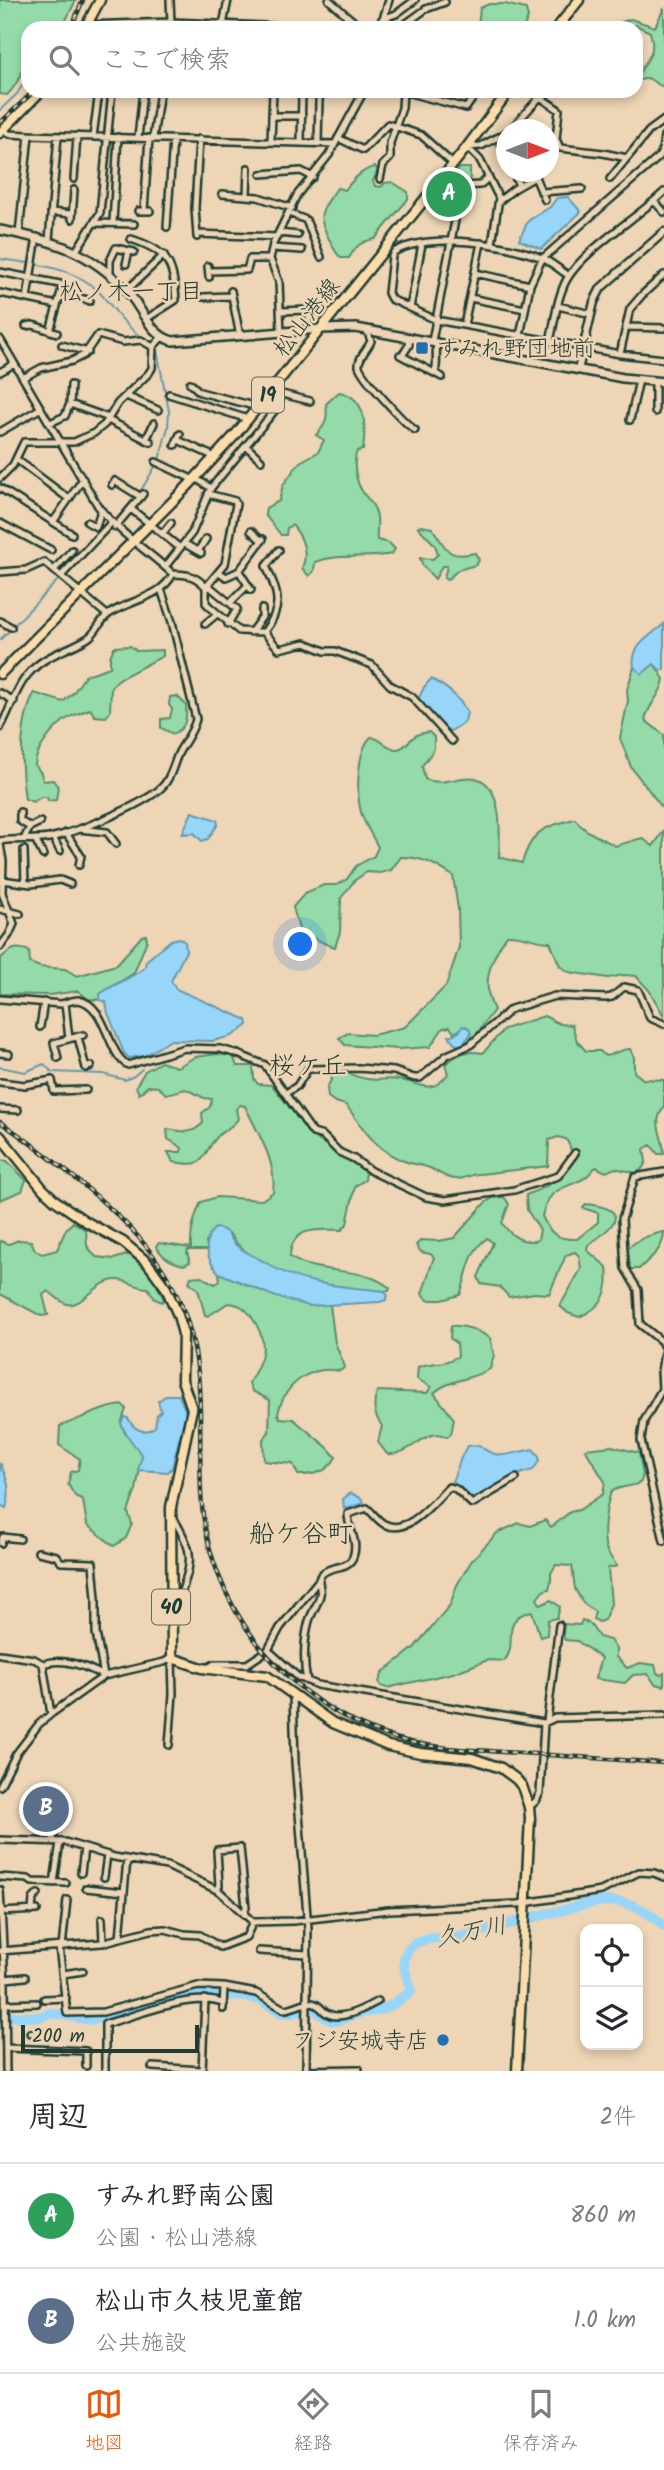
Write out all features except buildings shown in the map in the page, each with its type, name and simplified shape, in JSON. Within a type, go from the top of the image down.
[{"type":"main road","points":[[89,21],[100,0]]},
{"type":"main road","points":[[562,21],[579,0]]},
{"type":"main road","points":[[2,132],[34,98]]},
{"type":"main road","name":"松山港線","points":[[0,674],[215,457],[265,399],[504,98]]},
{"type":"main road","points":[[0,230],[49,240],[76,251],[127,290],[162,337],[179,342],[321,329],[368,330],[578,370],[664,382]]},
{"type":"main road","name":"40","points":[[0,1136],[56,1201],[85,1221],[114,1236],[147,1262],[161,1279],[182,1326],[182,1380],[192,1409],[171,1514],[172,1658],[208,1668],[260,1674],[276,1681],[333,1723],[379,1742],[420,1753],[472,1758],[501,1768],[522,1786],[529,1807],[517,2071]]},
{"type":"street","points":[[170,0],[171,21]]},
{"type":"street","points":[[224,21],[228,0]]},
{"type":"street","points":[[329,0],[353,21]]},
{"type":"street","points":[[382,19],[388,0]]},
{"type":"street","points":[[382,19],[415,0]]},
{"type":"street","points":[[410,21],[426,9],[443,2]]},
{"type":"street","points":[[96,9],[103,21]]},
{"type":"street","points":[[93,137],[98,98]]},
{"type":"street","points":[[76,251],[100,214],[111,98]]},
{"type":"street","points":[[138,138],[142,98]]},
{"type":"street","points":[[144,211],[151,138],[159,98]]},
{"type":"street","points":[[271,141],[273,98]]},
{"type":"street","points":[[301,142],[303,98]]},
{"type":"street","points":[[318,143],[320,98]]},
{"type":"street","points":[[281,332],[279,282],[270,259],[272,248],[298,195],[313,177],[360,98]]},
{"type":"street","points":[[380,178],[383,165],[390,158],[390,143],[397,127],[402,98]]},
{"type":"street","points":[[434,98],[466,108],[473,98]]},
{"type":"street","points":[[519,119],[539,98]]},
{"type":"street","points":[[541,98],[559,110],[556,139],[560,149],[627,158]]},
{"type":"street","points":[[272,116],[302,116]]},
{"type":"street","points":[[610,180],[649,131],[664,120]]},
{"type":"street","points":[[2,132],[93,137],[318,143],[336,141],[363,150],[388,124],[421,135],[453,164]]},
{"type":"street","points":[[19,234],[29,135]]},
{"type":"street","points":[[520,336],[530,285],[542,258],[659,156],[664,135]]},
{"type":"street","points":[[49,240],[58,136]]},
{"type":"street","points":[[74,179],[77,136]]},
{"type":"street","points":[[113,223],[118,137]]},
{"type":"street","points":[[167,227],[173,139]]},
{"type":"street","points":[[199,139],[195,208],[197,235],[298,235]]},
{"type":"street","points":[[467,147],[481,146],[496,139]]},
{"type":"street","points":[[467,147],[480,160],[499,201],[492,244]]},
{"type":"street","points":[[247,196],[248,168]]},
{"type":"street","points":[[261,174],[301,171],[313,177]]},
{"type":"street","points":[[435,373],[436,320],[461,188],[480,185],[488,178]]},
{"type":"street","points":[[517,182],[519,187]]},
{"type":"street","points":[[499,201],[526,182]]},
{"type":"street","points":[[539,182],[545,200]]},
{"type":"street","points":[[541,192],[574,192],[582,189]]},
{"type":"street","points":[[550,341],[558,306],[569,276],[589,255],[664,192]]},
{"type":"street","points":[[51,212],[72,216],[76,194]]},
{"type":"street","points":[[222,194],[247,196],[290,210],[306,220],[321,257]]},
{"type":"street","points":[[654,201],[664,212]]},
{"type":"street","points":[[96,223],[135,224]]},
{"type":"street","points":[[578,370],[591,314],[601,288],[664,232]]},
{"type":"street","points":[[27,298],[37,237]]},
{"type":"street","points":[[131,239],[164,255],[172,271],[176,300],[146,319]]},
{"type":"street","points":[[569,276],[542,258],[492,244],[452,241],[397,250],[391,256],[388,293],[391,299],[436,320],[620,354],[664,359]]},
{"type":"street","points":[[464,326],[481,243]]},
{"type":"street","points":[[410,308],[422,244]]},
{"type":"street","points":[[110,275],[110,261],[116,248],[132,251],[126,264]]},
{"type":"street","points":[[272,248],[302,250]]},
{"type":"street","points":[[127,290],[164,255]]},
{"type":"street","points":[[209,272],[247,270],[250,259],[270,259]]},
{"type":"street","points":[[0,272],[31,276],[63,285],[75,296],[90,301]]},
{"type":"street","points":[[475,273],[530,285]]},
{"type":"street","points":[[620,354],[630,309],[664,275]]},
{"type":"street","points":[[26,327],[33,325],[54,332],[57,305],[63,285]]},
{"type":"street","points":[[0,293],[57,305]]},
{"type":"street","points":[[206,299],[231,294],[240,336]]},
{"type":"street","points":[[470,298],[525,309]]},
{"type":"street","points":[[558,306],[591,314]]},
{"type":"street","points":[[280,311],[309,310],[310,330]]},
{"type":"street","points":[[626,327],[664,328]]},
{"type":"street","points":[[368,330],[371,341],[360,359],[361,370],[402,421],[415,430]]},
{"type":"street","points":[[23,378],[41,368],[72,361],[88,352],[99,335],[123,342],[141,340],[153,347]]},
{"type":"street","points":[[0,478],[7,472],[24,442],[78,441],[94,433],[108,419],[118,403],[149,373],[152,368],[153,347],[162,337]]},
{"type":"street","points":[[410,337],[401,355],[442,377]]},
{"type":"street","points":[[0,339],[113,525],[173,575],[191,575],[230,603],[237,609],[229,624]]},
{"type":"street","points":[[62,345],[88,352]]},
{"type":"street","points":[[0,372],[14,364]]},
{"type":"street","points":[[630,420],[639,380]]},
{"type":"street","points":[[654,382],[655,412]]},
{"type":"street","points":[[190,383],[200,392],[258,407]]},
{"type":"street","points":[[50,424],[65,416],[70,404],[71,385]]},
{"type":"street","points":[[169,394],[249,418],[261,426]]},
{"type":"street","points":[[165,567],[197,524],[210,491],[276,409],[282,394],[310,401]]},
{"type":"street","points":[[126,396],[156,411]]},
{"type":"street","points":[[265,399],[276,409]]},
{"type":"street","points":[[70,404],[108,419],[148,441],[154,423]]},
{"type":"street","points":[[0,432],[41,408]]},
{"type":"street","points":[[178,440],[215,457]]},
{"type":"street","points":[[246,446],[261,460]]},
{"type":"street","points":[[16,458],[69,499]]},
{"type":"street","points":[[156,462],[235,501],[225,564],[207,587],[206,603],[217,614],[239,631],[264,632],[279,649],[305,643],[372,665],[390,685],[412,697],[452,741]]},
{"type":"street","points":[[184,475],[188,468]]},
{"type":"street","points":[[53,522],[83,479]]},
{"type":"street","points":[[61,576],[142,496],[115,481],[112,485]]},
{"type":"street","points":[[0,488],[72,534]]},
{"type":"street","points":[[131,509],[183,546],[200,552],[206,539]]},
{"type":"street","points":[[87,522],[96,527],[102,510]]},
{"type":"street","points":[[0,523],[51,550]]},
{"type":"street","points":[[163,533],[171,523]]},
{"type":"street","points":[[219,572],[226,578],[239,571],[262,540],[251,531]]},
{"type":"street","points":[[54,570],[72,550]]},
{"type":"street","points":[[264,632],[272,619],[278,595],[266,566],[279,550]]},
{"type":"street","points":[[0,572],[26,570],[44,562],[107,615]]},
{"type":"street","points":[[230,603],[249,587],[239,571]]},
{"type":"street","points":[[0,728],[18,689],[31,671],[59,651],[87,639],[107,615],[160,589],[173,575]]},
{"type":"street","points":[[0,947],[15,924],[2,893],[4,861],[0,843],[53,837],[133,806],[160,789],[166,782],[178,752],[194,727],[195,713],[172,622],[160,589]]},
{"type":"street","points":[[251,632],[262,617],[262,609]]},
{"type":"street","points":[[205,624],[217,614]]},
{"type":"street","points":[[0,621],[10,627]]},
{"type":"street","points":[[0,693],[14,701]]},
{"type":"street","points":[[20,812],[20,821],[30,827]]},
{"type":"street","points":[[24,839],[30,827],[40,822]]},
{"type":"street","points":[[79,829],[107,832],[116,844]]},
{"type":"street","points":[[66,833],[80,856],[79,865]]},
{"type":"street","points":[[53,837],[60,851]]},
{"type":"street","points":[[35,839],[43,855]]},
{"type":"street","points":[[24,850],[27,858],[26,883]]},
{"type":"street","points":[[1,882],[60,880],[70,884]]},
{"type":"street","points":[[0,909],[20,914]]},
{"type":"street","points":[[0,934],[9,936]]},
{"type":"street","points":[[286,1093],[297,1086],[308,1069],[359,1068],[394,1071],[414,1079],[420,1078],[438,1060],[470,1045],[512,1009],[549,997],[606,998],[612,997],[624,987],[630,987],[638,990],[650,1018],[664,1024]]},
{"type":"street","points":[[0,999],[65,1003],[82,1001],[96,1013],[119,1058],[128,1066],[152,1060],[176,1049],[227,1050],[265,1065],[313,1133],[323,1136],[339,1152],[382,1176],[434,1199],[445,1200],[503,1192],[546,1180],[558,1176],[575,1153]]},
{"type":"street","points":[[40,1027],[44,1002]]},
{"type":"street","points":[[65,1003],[69,1039]]},
{"type":"street","points":[[58,1058],[54,1043],[80,1036],[86,1068],[91,1066]]},
{"type":"street","points":[[0,1082],[25,1085],[52,1080],[54,1091],[86,1090]]},
{"type":"street","points":[[0,1109],[18,1110]]},
{"type":"street","points":[[664,1172],[635,1177],[622,1219],[625,1268],[638,1290],[640,1324],[661,1340],[664,1347]]},
{"type":"street","points":[[664,1353],[662,1389],[645,1421],[641,1440],[664,1541]]},
{"type":"street","points":[[208,1668],[214,1664],[247,1664],[268,1650],[280,1628],[324,1572],[344,1567],[351,1561],[355,1539],[348,1514],[367,1508],[386,1525],[400,1527],[412,1521],[449,1487],[456,1489],[472,1504],[516,1478]]},
{"type":"street","points":[[171,1514],[188,1545],[191,1560],[182,1593],[171,1607]]},
{"type":"street","points":[[1,1540],[4,1537],[20,1539]]},
{"type":"street","points":[[38,1552],[56,1556],[61,1562],[93,1563],[96,1633],[104,1676]]},
{"type":"street","points":[[307,1681],[307,1629],[321,1593],[318,1581]]},
{"type":"street","points":[[529,1807],[540,1793],[559,1625]]},
{"type":"street","points":[[268,1650],[298,1677],[317,1685],[546,1722],[555,1718],[664,1715]]},
{"type":"street","points":[[0,1654],[34,1659],[43,1664],[72,1663],[104,1676]]},
{"type":"street","points":[[0,1786],[16,1754],[38,1724],[51,1714],[104,1676],[172,1658],[173,1694],[169,1745]]},
{"type":"street","points":[[43,1664],[51,1714]]},
{"type":"street","points":[[293,1694],[295,1762],[307,1920],[306,2071],[338,2067],[359,2069]]},
{"type":"street","points":[[53,1841],[60,1798]]},
{"type":"street","points":[[0,1840],[60,1842],[107,1855],[167,1866],[217,1890],[253,1922],[307,1920],[388,1910],[526,1905],[601,1891],[639,1872],[664,1877]]},
{"type":"street","points":[[54,1882],[60,1842]]},
{"type":"street","points":[[81,1873],[84,1848]]},
{"type":"street","points":[[217,1890],[217,1850],[240,1848],[246,1907],[244,1914]]},
{"type":"street","points":[[104,1877],[107,1855]]},
{"type":"street","points":[[120,1938],[127,1859]]},
{"type":"street","points":[[0,1877],[66,1883]]},
{"type":"street","points":[[86,1888],[124,1892]]},
{"type":"street","points":[[0,1890],[5,1979],[3,1988],[6,2004],[6,2071]]},
{"type":"street","points":[[1,1911],[35,1910],[33,1899],[38,1894]]},
{"type":"street","points":[[67,1900],[61,1947],[67,2013],[90,2013],[190,1987],[256,1993],[284,2009],[318,2005],[333,2016],[342,2016],[378,2001]]},
{"type":"street","points":[[102,1919],[103,1943]]},
{"type":"street","points":[[2,1951],[103,1943],[150,1930],[165,1929],[200,1935],[220,1947],[246,1937],[253,1922]]},
{"type":"street","points":[[259,1951],[308,1954]]},
{"type":"street","points":[[63,1974],[83,1971]]},
{"type":"street","points":[[5,1979],[25,1977]]},
{"type":"street","points":[[105,2071],[105,2024],[191,2000],[205,1999],[223,2005],[224,1988]]},
{"type":"street","points":[[44,1999],[66,1998]]},
{"type":"street","points":[[152,2067],[202,2070],[205,1999]]},
{"type":"street","points":[[6,2004],[37,2003]]},
{"type":"street","points":[[30,2033],[49,2034]]},
{"type":"street","points":[[41,2033],[41,2050]]},
{"type":"street","points":[[6,2048],[86,2051],[86,2066]]},
{"type":"green space","points":[[0,0],[76,0],[66,21],[21,21],[21,74],[7,95],[0,94]]},
{"type":"green space","points":[[489,4],[505,4],[526,9],[528,18],[526,21],[479,21],[480,8]]},
{"type":"green space","points":[[664,8],[664,85],[661,86],[648,78],[643,79],[643,67],[651,52],[652,40],[650,32],[643,28],[643,23],[655,27]]},
{"type":"green space","points":[[375,167],[378,170],[373,181],[375,186],[381,187],[392,182],[408,192],[408,199],[375,239],[359,245],[349,258],[341,258],[322,223],[322,212],[337,188],[345,190],[354,179]]},
{"type":"green space","points":[[460,168],[470,168],[470,184],[460,185],[456,209],[432,204]]},
{"type":"green space","points":[[339,392],[355,400],[363,414],[364,441],[363,450],[357,451],[356,456],[357,479],[375,510],[377,540],[389,543],[395,549],[392,554],[324,559],[315,562],[314,571],[309,576],[302,568],[305,551],[299,534],[292,525],[287,528],[286,535],[281,535],[265,515],[266,508],[279,501],[283,485],[300,462],[318,452],[324,440],[316,435],[326,421],[326,404]]},
{"type":"green space","points":[[418,527],[432,528],[453,554],[475,553],[479,560],[476,565],[458,570],[447,580],[444,578],[447,566],[442,566],[435,579],[423,566],[420,558],[433,559],[438,554],[435,545]]},
{"type":"green space","points":[[130,646],[137,651],[163,650],[163,656],[119,679],[111,687],[110,712],[106,717],[95,716],[90,709],[68,718],[57,727],[42,746],[35,765],[43,781],[53,780],[58,786],[56,800],[48,801],[47,797],[41,797],[33,802],[25,799],[22,772],[23,731],[34,693],[63,702],[86,675],[110,667],[114,647]]},
{"type":"green space","points":[[654,664],[664,679],[645,720],[664,735],[664,810],[631,767],[620,738],[628,701],[627,690],[634,667],[642,673]]},
{"type":"green space","points":[[177,696],[186,705],[186,715],[183,726],[173,734],[161,728],[161,719],[170,718],[170,697]]},
{"type":"green space","points":[[429,732],[434,737],[434,749],[422,766],[425,779],[438,782],[475,778],[484,782],[496,800],[499,857],[522,863],[530,843],[541,832],[575,819],[588,831],[615,846],[642,838],[653,846],[664,831],[664,1016],[649,990],[636,976],[608,978],[569,972],[560,966],[550,942],[507,935],[489,971],[488,990],[494,1010],[473,1039],[462,1045],[471,1034],[466,1026],[454,1033],[450,1027],[443,1028],[430,1047],[399,1049],[345,1045],[339,1038],[348,1033],[373,1035],[405,1027],[446,986],[459,947],[458,909],[453,876],[415,858],[401,857],[391,870],[367,872],[355,880],[341,898],[340,932],[335,947],[300,933],[293,907],[305,893],[324,885],[337,885],[347,879],[356,866],[374,856],[378,847],[362,816],[358,794],[360,761],[366,743],[371,737],[398,749],[417,735]]},
{"type":"green space","points":[[146,935],[147,940],[134,973],[100,994],[100,1000],[88,999],[78,991],[49,995],[0,994],[0,959],[13,949],[29,951],[30,963],[40,967],[65,969],[77,976],[116,965],[142,936]]},
{"type":"green space","points":[[544,1016],[560,1024],[572,1025],[577,1041],[586,1051],[600,1051],[605,1056],[630,1049],[634,1057],[634,1072],[643,1079],[664,1080],[664,1108],[658,1124],[664,1154],[658,1154],[651,1145],[644,1149],[646,1162],[636,1173],[615,1168],[606,1172],[596,1167],[585,1178],[557,1191],[548,1200],[542,1216],[551,1231],[559,1237],[577,1239],[598,1222],[598,1213],[583,1208],[586,1204],[601,1206],[614,1215],[611,1226],[588,1245],[587,1250],[607,1267],[608,1276],[603,1298],[587,1313],[579,1317],[560,1306],[581,1269],[579,1256],[575,1252],[566,1255],[549,1294],[509,1297],[500,1287],[481,1284],[478,1277],[493,1243],[487,1238],[475,1250],[460,1295],[442,1300],[428,1300],[422,1294],[434,1257],[421,1252],[416,1245],[421,1240],[454,1238],[485,1203],[493,1198],[504,1197],[509,1204],[502,1223],[505,1227],[522,1240],[538,1240],[540,1230],[527,1210],[526,1195],[545,1187],[562,1175],[568,1168],[571,1150],[566,1139],[558,1137],[549,1140],[548,1166],[476,1174],[459,1179],[448,1177],[430,1168],[407,1162],[377,1145],[346,1105],[328,1097],[327,1087],[332,1079],[330,1074],[344,1072],[367,1079],[395,1079],[425,1086],[436,1085],[448,1074],[445,1064],[455,1057],[467,1052],[483,1053],[504,1029]]},
{"type":"green space","points":[[217,1054],[233,1056],[237,1066],[253,1066],[254,1079],[258,1084],[272,1085],[312,1136],[366,1171],[365,1180],[355,1186],[347,1224],[342,1230],[316,1230],[301,1234],[295,1239],[290,1257],[314,1267],[366,1276],[390,1288],[389,1291],[296,1279],[258,1261],[241,1248],[229,1233],[206,1242],[208,1250],[188,1250],[190,1262],[184,1265],[168,1259],[156,1246],[159,1243],[191,1248],[193,1224],[201,1202],[217,1197],[262,1200],[273,1192],[269,1159],[245,1106],[240,1105],[236,1109],[238,1119],[217,1137],[198,1163],[184,1164],[173,1162],[168,1152],[181,1152],[182,1148],[168,1139],[167,1129],[187,1132],[194,1130],[203,1123],[202,1113],[210,1107],[212,1099],[186,1089],[166,1094],[158,1087],[148,1086],[139,1094],[136,1086],[145,1071],[161,1062],[177,1067],[195,1057]]},
{"type":"green space","points":[[0,1160],[7,1161],[26,1180],[22,1191],[0,1200]]},
{"type":"green space","points":[[73,1222],[86,1230],[87,1246],[96,1257],[114,1259],[130,1254],[152,1276],[164,1299],[162,1302],[155,1299],[148,1288],[116,1280],[103,1284],[72,1304],[64,1303],[48,1291],[43,1295],[48,1315],[41,1316],[0,1294],[0,1241],[9,1244],[19,1240],[31,1241],[35,1250],[42,1254],[57,1250],[66,1229]]},
{"type":"green space","points":[[664,1232],[662,1243],[656,1252],[639,1269],[630,1269],[628,1248],[645,1237]]},
{"type":"green space","points":[[219,1273],[287,1299],[330,1305],[335,1343],[345,1367],[340,1371],[318,1371],[300,1379],[286,1394],[278,1414],[280,1418],[293,1419],[336,1457],[325,1470],[315,1474],[298,1475],[293,1464],[264,1461],[263,1439],[269,1432],[270,1400],[252,1391],[249,1383],[263,1350],[261,1334],[251,1316],[238,1305],[228,1303],[208,1316],[205,1315],[198,1289],[189,1282],[191,1277],[200,1276],[215,1284],[220,1281]]},
{"type":"green space","points":[[451,1326],[471,1329],[490,1338],[494,1355],[490,1369],[446,1385],[434,1393],[454,1419],[451,1434],[447,1437],[433,1435],[404,1451],[387,1454],[378,1442],[382,1426],[375,1409],[377,1391],[427,1393],[431,1387],[417,1379],[418,1367],[448,1361],[458,1356],[457,1344],[450,1338]]},
{"type":"green space","points":[[123,1405],[126,1409],[121,1423],[142,1456],[136,1490],[128,1512],[132,1524],[126,1538],[114,1546],[87,1525],[83,1500],[75,1496],[68,1484],[71,1472],[78,1470],[80,1459],[59,1445],[60,1426]]},
{"type":"green space","points":[[612,1446],[639,1453],[643,1474],[641,1482],[611,1492],[609,1498],[604,1538],[607,1551],[617,1566],[608,1568],[611,1604],[604,1620],[599,1622],[593,1619],[595,1612],[583,1603],[575,1589],[572,1566],[556,1565],[551,1573],[549,1589],[543,1591],[537,1599],[541,1605],[551,1600],[560,1607],[557,1618],[548,1620],[547,1635],[540,1637],[532,1611],[515,1620],[510,1647],[504,1661],[488,1660],[453,1673],[387,1688],[381,1686],[379,1682],[383,1672],[414,1648],[450,1605],[457,1585],[472,1560],[497,1533],[519,1523],[530,1526],[545,1520],[551,1527],[570,1512],[579,1510],[603,1494],[605,1482],[585,1449]]},
{"type":"green space","points":[[582,1620],[590,1624],[599,1637],[610,1640],[616,1649],[616,1657],[627,1668],[640,1663],[655,1665],[657,1673],[664,1673],[664,1686],[655,1684],[648,1674],[633,1675],[625,1683],[595,1679],[601,1658],[577,1641],[565,1640],[563,1635],[564,1624],[580,1625]]},
{"type":"water","points":[[568,197],[581,212],[541,249],[519,240],[528,221],[550,207],[557,198]]},
{"type":"water","points":[[664,624],[664,670],[654,664],[642,674],[634,667],[635,653],[642,642]]},
{"type":"water","points":[[431,679],[451,692],[467,712],[465,722],[449,732],[418,700]]},
{"type":"water","points":[[192,812],[217,820],[218,824],[208,839],[202,841],[194,833],[182,834]]},
{"type":"water","points":[[179,938],[185,942],[186,951],[171,981],[176,989],[247,1020],[248,1025],[232,1036],[212,1041],[171,1040],[144,1056],[129,1058],[124,1053],[106,1002],[100,1000],[100,994],[141,970],[146,961],[171,940]]},
{"type":"water","points":[[462,1026],[469,1028],[471,1034],[462,1045],[456,1045],[449,1036],[459,1032]]},
{"type":"water","points":[[215,1228],[225,1231],[235,1244],[246,1252],[295,1277],[324,1284],[384,1291],[388,1296],[380,1302],[309,1306],[276,1297],[219,1273],[211,1263],[207,1250],[208,1238]]},
{"type":"water","points":[[167,1395],[179,1395],[186,1412],[172,1468],[168,1472],[138,1470],[142,1456],[121,1423],[124,1417],[139,1430],[147,1431],[155,1427],[157,1415],[161,1411],[158,1401]]},
{"type":"water","points":[[479,1445],[499,1455],[533,1449],[539,1456],[539,1461],[533,1470],[513,1476],[473,1502],[452,1481],[465,1449]]},
{"type":"water","points":[[0,1463],[8,1485],[6,1508],[0,1505]]},
{"type":"water","points":[[351,1493],[364,1503],[344,1509],[343,1499]]},
{"type":"waterway","points":[[0,110],[21,87]]},
{"type":"waterway","points":[[0,259],[29,263]]},
{"type":"waterway","points":[[35,264],[83,279],[103,296],[128,326],[152,342]]},
{"type":"waterway","points":[[157,351],[169,411],[168,427],[159,460]]},
{"type":"waterway","points":[[140,492],[156,465]]},
{"type":"waterway","points":[[117,519],[136,497]]},
{"type":"waterway","points":[[0,640],[60,578]]},
{"type":"waterway","points":[[0,1067],[25,1072],[44,1064],[52,1072],[103,1074],[125,1080],[142,1069]]},
{"type":"waterway","name":"久万川","points":[[0,2016],[39,2017],[50,2013],[92,2020],[124,2013],[150,2002],[157,2004],[214,1992],[259,1999],[282,2013],[313,2007],[327,2019],[338,2021],[363,2012],[383,2009],[408,1994],[411,1990],[404,1959],[409,1949],[421,1941],[465,1936],[601,1901],[615,1901],[638,1908],[664,1926]]},
{"type":"railway","points":[[74,21],[83,0]]},
{"type":"railway","points":[[0,123],[27,98]]},
{"type":"railway","points":[[0,1122],[51,1159],[112,1210],[139,1237],[172,1285],[181,1304],[195,1350],[200,1397],[201,1492],[206,1534],[218,1574],[236,1611],[259,1645],[287,1676],[319,1702],[356,1723],[410,1742],[458,1749],[664,1763]]},
{"type":"place","name":"すみれ野南公園","points":[[449,194]]},
{"type":"place","name":"すみれ野団地前","points":[[422,348]]},
{"type":"place","name":"松山市久枝児童館","points":[[46,1809]]},
{"type":"place","name":"フジ安城寺店","points":[[443,2040]]},
{"type":"district","name":"松ノ木一丁目","points":[[131,291]]},
{"type":"district","name":"桜ケ丘","points":[[308,1065]]},
{"type":"district","name":"船ケ谷町","points":[[301,1533]]}]
